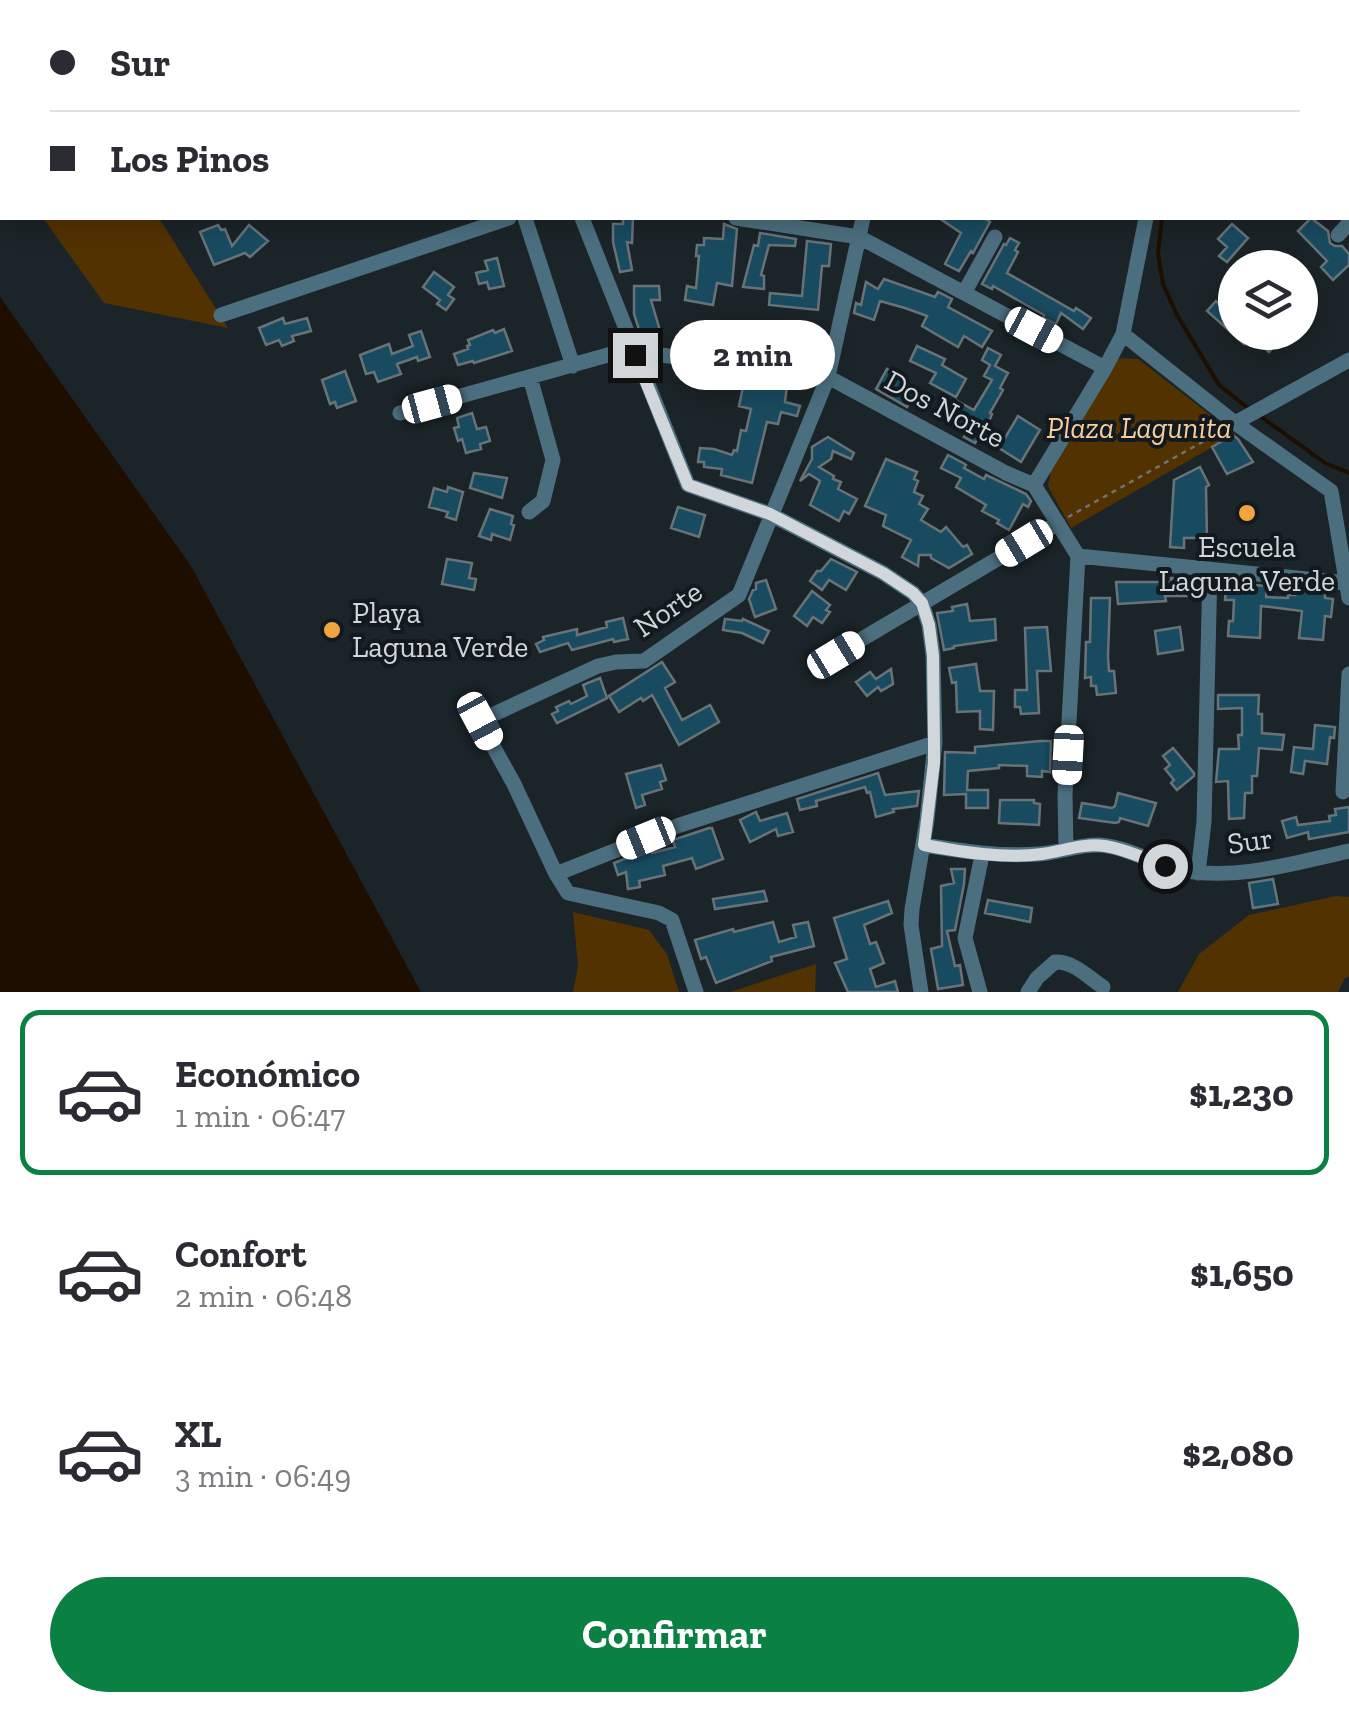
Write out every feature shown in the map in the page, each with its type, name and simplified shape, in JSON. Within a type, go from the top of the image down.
[{"type":"street","points":[[221,315],[503,220]]},
{"type":"street","points":[[526,220],[573,366]]},
{"type":"street","points":[[583,220],[688,485],[770,514],[883,573],[922,603],[933,656],[934,763],[911,925],[921,992]]},
{"type":"street","points":[[749,220],[859,237],[1105,368]]},
{"type":"street","name":"Norte","points":[[556,874],[480,721],[598,666],[644,661],[738,595],[828,377],[863,220]]},
{"type":"street","points":[[1066,848],[1065,795],[1078,556],[1034,485],[1123,334],[1145,222]]},
{"type":"street","points":[[964,292],[995,238]]},
{"type":"street","points":[[1123,334],[1235,423],[1332,492],[1349,493]]},
{"type":"street","name":"Dos Norte","points":[[400,413],[615,353],[661,355],[828,377],[1034,485]]},
{"type":"street","points":[[1235,423],[1349,360]]},
{"type":"street","points":[[530,377],[552,460],[543,500],[530,512]]},
{"type":"street","points":[[1078,556],[1210,569],[1348,591],[1332,492]]},
{"type":"street","points":[[836,655],[1058,523]]},
{"type":"street","points":[[1198,872],[1204,822],[1210,569]]},
{"type":"street","points":[[1343,792],[1349,674]]},
{"type":"street","points":[[696,992],[672,920],[659,912],[568,893],[556,874],[677,826],[934,743]]},
{"type":"street","name":"Sur","points":[[924,845],[982,855],[1042,854],[1087,845],[1111,847],[1165,866],[1198,872],[1250,872],[1349,851]]},
{"type":"street","points":[[980,992],[965,938],[982,855]]},
{"type":"street","points":[[1028,992],[1054,962],[1062,961],[1103,987]]},
{"type":"path","points":[[1058,523],[1235,423]]},
{"type":"green space","points":[[44,220],[160,220],[228,328],[104,303]]},
{"type":"green space","name":"Plaza Lagunita","points":[[1116,358],[1138,359],[1235,434],[1071,528],[1048,486],[1051,471]]},
{"type":"green space","points":[[1336,896],[1349,897],[1349,977],[1338,992],[1178,992],[1199,954],[1249,915]]},
{"type":"green space","points":[[573,912],[649,930],[667,954],[679,992],[573,992],[578,966]]},
{"type":"green space","points":[[816,964],[815,992],[730,992]]},
{"type":"shaded area","points":[[0,297],[191,566],[421,992],[0,992]]},
{"type":"building","points":[[623,220],[633,220],[632,243],[627,242],[632,270],[620,272],[613,224],[623,224]]},
{"type":"building","points":[[942,220],[990,222],[959,271],[945,264],[961,233]]},
{"type":"building","points":[[1309,220],[1328,231],[1330,243],[1342,246],[1349,254],[1349,265],[1333,280],[1321,267],[1327,261],[1298,231]]},
{"type":"building","points":[[724,224],[737,229],[732,286],[717,283],[713,305],[685,300],[687,286],[696,288],[697,245],[704,245],[704,238],[723,239]]},
{"type":"building","points":[[1232,224],[1248,238],[1238,250],[1224,250],[1227,247],[1218,239]]},
{"type":"building","points":[[218,225],[225,229],[232,246],[249,225],[268,241],[250,257],[245,253],[214,265],[200,232]]},
{"type":"building","points":[[760,233],[796,239],[795,246],[769,245],[761,275],[764,289],[743,287],[754,245],[758,246]]},
{"type":"building","points":[[1010,238],[1019,243],[1007,273],[1091,318],[1083,329],[1061,313],[1056,324],[993,286],[992,289],[982,284]]},
{"type":"building","points":[[807,241],[831,244],[829,266],[822,266],[818,310],[769,305],[770,293],[802,296]]},
{"type":"building","points":[[497,258],[504,286],[489,289],[487,282],[479,284],[476,273],[488,270],[485,261]]},
{"type":"building","points":[[434,272],[454,287],[448,295],[454,299],[446,310],[423,287]]},
{"type":"building","points":[[884,279],[935,297],[938,292],[952,299],[948,307],[992,331],[982,347],[964,336],[958,347],[922,326],[927,316],[905,308],[880,301],[874,320],[854,313],[856,303],[861,305],[866,282],[878,289]]},
{"type":"building","points":[[634,286],[659,286],[660,300],[651,300],[661,334],[642,339],[634,314]]},
{"type":"building","points":[[1216,301],[1218,321],[1207,311]]},
{"type":"building","points":[[283,318],[285,324],[307,318],[311,331],[292,336],[294,341],[282,346],[279,340],[266,345],[259,328]]},
{"type":"building","points":[[504,329],[512,351],[458,365],[454,354],[468,349],[468,340]]},
{"type":"building","points":[[421,331],[430,357],[397,364],[401,374],[378,382],[374,372],[366,374],[360,355],[389,344],[392,354],[413,346],[409,335]]},
{"type":"building","points":[[917,346],[945,359],[942,365],[966,379],[956,397],[930,383],[936,373],[910,361]]},
{"type":"building","points":[[988,348],[1001,355],[995,366],[1008,373],[988,424],[975,443],[964,437],[970,427],[949,417],[957,401],[974,410],[992,380],[984,376],[990,365],[982,360]]},
{"type":"building","points":[[887,369],[908,379],[906,384],[916,389],[907,407],[876,389]]},
{"type":"building","points":[[345,371],[356,401],[337,408],[335,402],[330,404],[322,380]]},
{"type":"building","points":[[737,376],[787,385],[785,402],[800,406],[797,416],[781,412],[778,424],[767,422],[752,483],[721,475],[722,469],[704,467],[704,462],[698,462],[700,448],[732,455],[737,451],[751,409],[739,406],[743,387],[734,384]]},
{"type":"building","points":[[472,413],[477,429],[486,427],[490,441],[480,444],[481,449],[466,453],[454,428],[459,427],[457,418]]},
{"type":"building","points":[[1018,416],[1040,430],[1021,462],[999,448]]},
{"type":"building","points":[[1233,435],[1253,462],[1227,474],[1212,447]]},
{"type":"building","points":[[828,437],[854,453],[851,459],[833,451],[831,459],[819,467],[841,482],[838,489],[857,499],[849,514],[844,511],[839,521],[810,505],[820,481],[809,474],[800,481],[812,459],[812,447]]},
{"type":"building","points":[[948,455],[984,479],[986,475],[1026,494],[1031,501],[1028,507],[1023,504],[1009,530],[982,511],[986,505],[956,487],[961,478],[941,468]]},
{"type":"building","points":[[886,459],[917,472],[914,492],[923,496],[919,504],[928,509],[921,520],[941,532],[946,527],[972,554],[949,568],[931,555],[919,555],[918,566],[902,557],[911,540],[883,526],[886,515],[865,506]]},
{"type":"building","points":[[1200,467],[1209,485],[1207,538],[1184,538],[1184,548],[1170,547],[1174,480]]},
{"type":"building","points":[[474,473],[507,478],[502,498],[470,488]]},
{"type":"building","points":[[448,487],[463,492],[456,520],[446,517],[448,512],[429,507],[434,488],[447,492]]},
{"type":"building","points":[[678,507],[705,515],[699,537],[671,528]]},
{"type":"building","points":[[490,509],[513,516],[510,540],[492,534],[491,540],[479,536]]},
{"type":"building","points":[[447,559],[472,563],[469,578],[476,579],[474,590],[442,584]]},
{"type":"building","points":[[831,559],[857,572],[846,590],[829,580],[822,590],[810,581]]},
{"type":"building","points":[[1171,578],[1197,579],[1197,596],[1165,596],[1166,601],[1118,604],[1116,582],[1171,582]]},
{"type":"building","points":[[766,580],[776,609],[755,617],[749,599],[756,583]]},
{"type":"building","points":[[1267,586],[1266,597],[1288,598],[1295,595],[1295,590],[1325,593],[1325,598],[1333,599],[1331,617],[1325,616],[1323,640],[1299,638],[1302,611],[1261,606],[1260,638],[1228,636],[1234,600],[1225,600],[1226,587]]},
{"type":"building","points":[[812,591],[830,605],[826,610],[830,612],[822,623],[813,617],[807,626],[794,616]]},
{"type":"building","points":[[1091,598],[1110,598],[1108,657],[1116,693],[1097,695],[1091,677],[1085,678]]},
{"type":"building","points":[[967,604],[970,621],[995,619],[996,640],[944,650],[937,613]]},
{"type":"building","points":[[623,618],[628,639],[572,650],[568,643],[540,652],[536,644],[543,637],[577,629],[577,635]]},
{"type":"building","points":[[725,619],[743,619],[769,631],[763,643],[742,633],[723,630]]},
{"type":"building","points":[[1047,627],[1051,671],[1037,671],[1039,713],[1021,714],[1020,707],[1015,707],[1015,690],[1027,690],[1025,628]]},
{"type":"building","points":[[1180,627],[1183,650],[1158,654],[1155,631]]},
{"type":"building","points":[[662,662],[675,682],[665,688],[682,720],[710,705],[719,722],[679,745],[652,695],[619,712],[609,696]]},
{"type":"building","points":[[976,664],[980,691],[994,691],[993,730],[980,729],[980,711],[957,712],[956,682],[952,683],[949,668]]},
{"type":"building","points":[[891,669],[893,684],[881,691],[878,687],[867,696],[856,682],[870,672],[876,679]]},
{"type":"building","points":[[600,678],[607,698],[557,723],[552,714],[558,711],[556,707],[587,696],[583,685]]},
{"type":"building","points":[[1218,695],[1259,695],[1262,733],[1284,735],[1282,750],[1259,748],[1252,793],[1245,793],[1244,818],[1229,819],[1228,781],[1216,782],[1219,749],[1239,749],[1242,708],[1218,709]]},
{"type":"building","points":[[1315,725],[1335,727],[1327,764],[1305,761],[1303,774],[1291,772],[1294,747],[1313,749]]},
{"type":"building","points":[[1051,741],[1050,772],[1042,771],[1042,777],[1027,776],[1027,766],[999,765],[968,771],[967,790],[988,790],[988,808],[966,808],[966,794],[944,795],[945,752],[975,753],[975,747]]},
{"type":"building","points":[[1173,748],[1194,773],[1177,790],[1165,769],[1170,765],[1163,756]]},
{"type":"building","points":[[661,765],[666,780],[660,782],[662,789],[642,795],[645,805],[636,808],[626,774]]},
{"type":"building","points":[[878,773],[885,795],[919,791],[917,806],[893,809],[894,812],[876,817],[865,787],[816,801],[817,806],[800,810],[797,799]]},
{"type":"building","points":[[1118,793],[1156,803],[1148,826],[1120,818],[1115,823],[1079,818],[1082,803],[1112,808]]},
{"type":"building","points":[[1000,800],[1034,800],[1040,804],[1039,825],[999,823]]},
{"type":"building","points":[[1349,807],[1349,832],[1309,839],[1308,832],[1287,838],[1282,821],[1296,817],[1298,825],[1330,821],[1329,816],[1336,815],[1335,809]]},
{"type":"building","points":[[756,812],[760,821],[787,813],[793,832],[778,836],[776,829],[750,842],[740,820]]},
{"type":"building","points":[[709,828],[723,859],[696,869],[692,858],[663,866],[665,875],[639,881],[640,887],[628,889],[626,872],[618,875],[614,863],[651,849],[652,853],[675,847],[673,840]]},
{"type":"building","points":[[951,869],[965,869],[955,930],[947,931],[963,985],[938,989],[931,949],[942,946],[941,886],[954,883]]},
{"type":"building","points":[[1273,879],[1278,904],[1253,908],[1249,883]]},
{"type":"building","points":[[764,891],[767,901],[715,909],[713,899]]},
{"type":"building","points":[[988,900],[1032,908],[1030,922],[985,913]]},
{"type":"building","points":[[888,901],[892,913],[864,925],[870,944],[876,942],[884,963],[870,969],[876,987],[895,981],[898,992],[848,992],[835,963],[847,959],[834,918]]},
{"type":"building","points":[[773,922],[779,942],[796,937],[793,925],[808,922],[814,946],[771,957],[772,961],[716,983],[695,940]]},
{"type":"waterway","points":[[1162,220],[1158,253],[1163,284],[1177,315],[1219,385],[1248,408]]},
{"type":"waterway","points":[[1260,416],[1325,463],[1349,473]]},
{"type":"place","name":"Escuela Laguna Verde","points":[[1247,513]]},
{"type":"place","name":"Playa Laguna Verde","points":[[332,630]]},
{"type":"route","points":[[635,355],[688,485],[770,514],[883,573],[922,603],[933,656],[934,743],[924,845],[982,855],[1042,854],[1099,845],[1165,866]]}]
